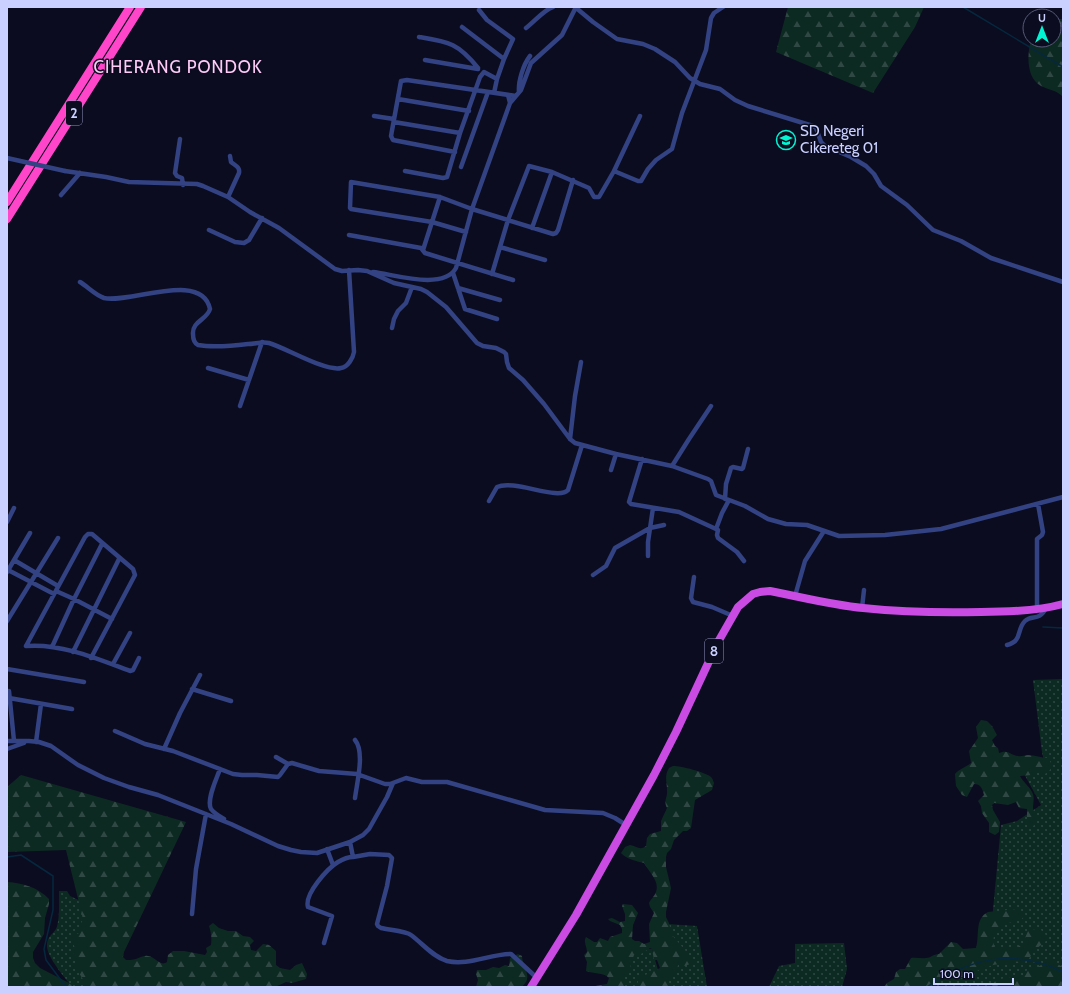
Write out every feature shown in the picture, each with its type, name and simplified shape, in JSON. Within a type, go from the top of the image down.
[{"type":"highway","name":"2","points":[[7,202],[130,7]]},
{"type":"highway","name":"2","points":[[7,219],[141,7]]},
{"type":"highway","name":"8","points":[[531,987],[576,915],[654,775],[718,642],[743,602],[753,594],[770,591],[862,608],[950,613],[998,612],[1063,604]]},
{"type":"street","points":[[526,28],[548,8],[553,7]]},
{"type":"street","points":[[497,319],[466,309],[453,273],[457,264],[472,209],[510,103],[521,90],[531,62],[562,35],[575,7],[617,39],[646,44],[655,49],[675,62],[695,81],[705,86],[720,90],[735,100],[748,106],[812,125],[816,128],[824,146],[851,157],[866,166],[874,174],[881,186],[908,204],[933,230],[961,241],[991,258],[1063,282]]},
{"type":"street","points":[[614,171],[641,181],[648,169],[656,160],[672,149],[682,113],[706,50],[711,18],[714,13],[723,7]]},
{"type":"street","points":[[479,10],[487,20],[513,38],[504,58],[494,93]]},
{"type":"street","points":[[462,27],[504,58]]},
{"type":"street","points":[[419,37],[445,42],[455,46],[470,58],[478,68],[497,79]]},
{"type":"street","points":[[518,94],[520,80],[526,60],[530,56]]},
{"type":"street","points":[[425,60],[478,68]]},
{"type":"street","points":[[406,171],[446,178],[448,176],[460,133],[469,111],[478,80],[484,72]]},
{"type":"street","points":[[455,152],[393,140],[391,136],[400,82],[405,80],[508,95],[518,94]]},
{"type":"street","points":[[461,167],[488,92]]},
{"type":"street","points":[[508,95],[510,103]]},
{"type":"street","points":[[398,99],[469,111]]},
{"type":"street","points":[[374,116],[460,133]]},
{"type":"street","points":[[492,274],[508,220],[529,166],[552,172],[573,180],[590,188],[594,197],[599,197],[614,171],[640,116]]},
{"type":"street","points":[[180,139],[175,173],[176,176],[182,178],[183,185]]},
{"type":"street","points":[[228,197],[240,170],[231,162],[230,156]]},
{"type":"street","points":[[7,158],[65,172],[106,177],[129,182],[201,185],[228,197],[262,218],[294,238],[330,266],[338,270],[383,272],[419,280],[437,279],[453,273]]},
{"type":"street","points":[[532,228],[552,172]]},
{"type":"street","points":[[61,195],[80,173]]},
{"type":"street","points":[[466,232],[432,222],[352,209],[350,208],[351,182],[440,197],[472,209],[553,234],[556,233],[573,180]]},
{"type":"street","points":[[423,250],[440,197]]},
{"type":"street","points":[[209,230],[236,242],[244,243],[249,240],[262,218]]},
{"type":"street","points":[[349,235],[421,248],[425,254],[513,280]]},
{"type":"street","points":[[500,247],[545,260]]},
{"type":"street","points":[[80,282],[104,298],[123,298],[176,290],[194,292],[205,299],[210,309],[208,314],[197,322],[193,328],[195,343],[203,346],[221,346],[262,342],[275,345],[334,368],[344,367],[351,360],[354,352],[349,270]]},
{"type":"street","points":[[368,271],[394,283],[427,292],[443,303],[477,343],[483,346],[496,348],[504,352],[509,368],[523,380],[544,404],[570,439],[575,443],[616,454],[672,466],[711,480],[716,495],[745,506],[776,522],[807,525],[839,536],[867,536],[919,532],[1063,498]]},
{"type":"street","points":[[392,328],[394,319],[398,311],[406,303],[412,287]]},
{"type":"street","points":[[458,288],[500,300]]},
{"type":"street","points":[[240,406],[262,342]]},
{"type":"street","points":[[570,439],[581,362]]},
{"type":"street","points":[[208,368],[249,380]]},
{"type":"street","points":[[672,466],[711,406]]},
{"type":"street","points":[[489,501],[497,487],[505,485],[564,494],[567,492],[582,445]]},
{"type":"street","points":[[744,561],[737,552],[718,538],[718,530],[716,529],[727,499],[726,484],[731,468],[744,468],[748,449]]},
{"type":"street","points":[[611,470],[616,454]]},
{"type":"street","points":[[642,459],[629,502],[631,504],[673,510],[716,529]]},
{"type":"street","points":[[1037,608],[1037,539],[1043,532],[1038,504]]},
{"type":"street","points":[[7,522],[14,508]]},
{"type":"street","points":[[648,556],[653,508]]},
{"type":"street","points":[[593,575],[606,566],[615,548],[650,528],[664,525]]},
{"type":"street","points":[[795,596],[805,561],[824,531]]},
{"type":"street","points":[[30,533],[11,562],[8,571],[55,593],[74,599],[112,619]]},
{"type":"street","points":[[91,658],[135,575],[133,569],[119,559],[92,534],[86,535],[26,646],[52,646],[91,658],[114,664],[132,671],[139,658]]},
{"type":"street","points":[[7,621],[58,538]]},
{"type":"street","points":[[52,646],[102,544]]},
{"type":"street","points":[[73,652],[119,559]]},
{"type":"street","points":[[11,562],[58,586]]},
{"type":"street","points":[[694,577],[691,598],[693,602],[712,607],[733,616]]},
{"type":"street","points":[[862,608],[864,590]]},
{"type":"street","points":[[1007,645],[1015,642],[1026,620],[1041,615],[1046,607]]},
{"type":"street","points":[[114,664],[130,633]]},
{"type":"street","points":[[7,669],[84,682]]},
{"type":"street","points":[[164,749],[200,675]]},
{"type":"street","points":[[192,689],[231,701]]},
{"type":"street","points":[[9,691],[14,741]]},
{"type":"street","points":[[9,698],[72,709]]},
{"type":"street","points":[[36,742],[41,704]]},
{"type":"street","points":[[115,731],[145,744],[173,751],[238,775],[276,777],[280,775],[288,764]]},
{"type":"street","points":[[355,798],[359,775],[360,749],[356,740]]},
{"type":"street","points":[[7,741],[28,741],[51,746],[78,765],[104,778],[158,795],[231,824],[278,846],[291,850],[312,853],[350,842],[363,835],[387,797],[393,783]]},
{"type":"street","points":[[7,749],[28,741]]},
{"type":"street","points":[[276,757],[288,764],[292,763],[321,771],[359,775],[385,784],[393,783],[406,778],[422,782],[447,782],[545,810],[603,813],[626,825]]},
{"type":"street","points":[[220,769],[210,799],[210,806],[212,811],[231,824]]},
{"type":"street","points":[[192,914],[196,869],[206,814]]},
{"type":"street","points":[[350,842],[353,856]]},
{"type":"street","points":[[327,849],[333,865]]},
{"type":"street","points":[[324,942],[332,916],[308,907],[307,901],[315,886],[333,865],[345,858],[370,854],[388,855],[392,858],[387,886],[377,924],[378,926],[411,935],[421,944],[445,960],[454,962],[511,954],[537,978]]},
{"type":"green space","points":[[788,7],[924,7],[915,27],[873,93],[776,52]]},
{"type":"green space","points":[[1063,19],[1063,97],[1053,90],[1041,86],[1036,82],[1030,72],[1028,59],[1030,48],[1062,48]]},
{"type":"green space","points":[[1063,679],[1063,968],[1011,987],[920,987],[989,952],[1001,825],[1017,821],[1041,805],[1022,770],[1046,771],[1042,752],[1033,680]]},
{"type":"green space","points":[[981,720],[987,721],[997,735],[992,740],[998,748],[999,753],[1007,752],[1019,756],[1031,755],[1048,758],[1051,763],[1050,770],[1045,774],[1034,772],[1031,775],[1020,776],[1033,794],[1033,808],[1036,824],[1033,826],[1027,822],[1027,809],[1019,808],[1016,802],[1008,805],[994,803],[992,805],[993,810],[1000,822],[999,832],[995,835],[989,832],[989,823],[982,813],[981,806],[978,801],[984,795],[981,787],[974,784],[967,797],[962,795],[956,786],[955,774],[971,763],[969,751],[978,738],[976,727]]},
{"type":"green space","points":[[673,766],[704,773],[713,779],[714,783],[712,790],[695,800],[691,828],[687,831],[683,831],[674,840],[666,857],[666,867],[671,888],[666,917],[672,935],[690,956],[692,963],[685,966],[679,963],[670,977],[668,987],[637,987],[638,981],[641,977],[660,968],[657,960],[654,960],[652,949],[650,948],[641,954],[634,955],[630,971],[625,975],[624,987],[589,987],[607,984],[609,978],[601,974],[586,971],[587,962],[584,955],[587,952],[585,939],[586,937],[594,942],[597,942],[600,938],[608,941],[610,937],[622,933],[620,925],[608,919],[612,918],[620,922],[625,921],[625,914],[622,906],[623,904],[632,905],[638,913],[633,925],[632,939],[644,944],[650,942],[649,924],[654,913],[649,903],[656,892],[657,884],[644,863],[628,858],[621,853],[625,847],[630,845],[640,848],[646,846],[647,838],[650,834],[661,831],[661,821],[667,808],[665,803],[667,793],[666,779],[669,768]]},
{"type":"green space","points":[[21,775],[186,822],[124,952],[123,957],[126,960],[146,956],[151,957],[160,963],[165,963],[167,962],[168,955],[173,951],[184,951],[205,955],[207,952],[206,948],[211,945],[209,926],[213,923],[219,928],[228,931],[236,931],[243,936],[250,937],[254,941],[250,945],[251,950],[256,951],[263,944],[269,945],[276,951],[276,965],[280,968],[290,970],[296,965],[302,963],[307,974],[306,979],[292,983],[286,982],[275,987],[86,987],[78,971],[73,955],[74,943],[72,934],[79,933],[78,931],[83,919],[66,850],[7,852],[7,787]]},
{"type":"green space","points":[[7,882],[30,886],[40,891],[49,899],[45,918],[44,934],[33,952],[33,958],[35,963],[40,968],[69,983],[73,987],[7,987]]},
{"type":"green space","points":[[59,891],[67,891],[70,896],[89,905],[95,987],[72,987],[56,967],[48,950],[47,942],[56,929],[58,921]]},
{"type":"green space","points":[[1017,909],[1023,912],[1024,916],[1021,920],[1004,924],[997,930],[995,934],[994,947],[1015,949],[1023,943],[1028,931],[1035,929],[1041,930],[1045,934],[1046,941],[1036,949],[1027,961],[993,965],[963,978],[940,979],[932,987],[884,987],[887,983],[894,979],[896,972],[900,969],[905,969],[911,958],[928,958],[939,954],[951,942],[957,943],[963,949],[976,948],[979,923],[984,915],[988,912]]},
{"type":"green space","points":[[667,924],[697,926],[707,987],[610,987],[631,947],[652,949],[658,970],[666,971]]},
{"type":"green space","points":[[844,943],[847,969],[842,987],[769,987],[779,966],[795,963],[795,944]]},
{"type":"green space","points":[[518,954],[522,956],[527,974],[526,981],[522,987],[476,987],[478,980],[476,974],[477,970],[486,970],[493,967],[499,968],[505,965],[509,966],[510,958]]},
{"type":"green space","points":[[1049,960],[1063,967],[1063,987],[987,987],[999,980],[1022,976],[1029,968],[1038,967]]},
{"type":"waterway","points":[[963,7],[1063,67]]},
{"type":"waterway","points":[[1043,627],[1063,628]]},
{"type":"waterway","points":[[7,857],[21,855],[53,876],[53,910],[44,949],[46,960],[66,987]]},
{"type":"waterway","points":[[927,987],[960,969],[976,963],[993,960],[1027,960],[1063,972]]},
{"type":"place","name":"SD Negeri Cikereteg 01","points":[[786,140]]},
{"type":"district","name":"CIHERANG PONDOK","points":[[178,67]]}]
